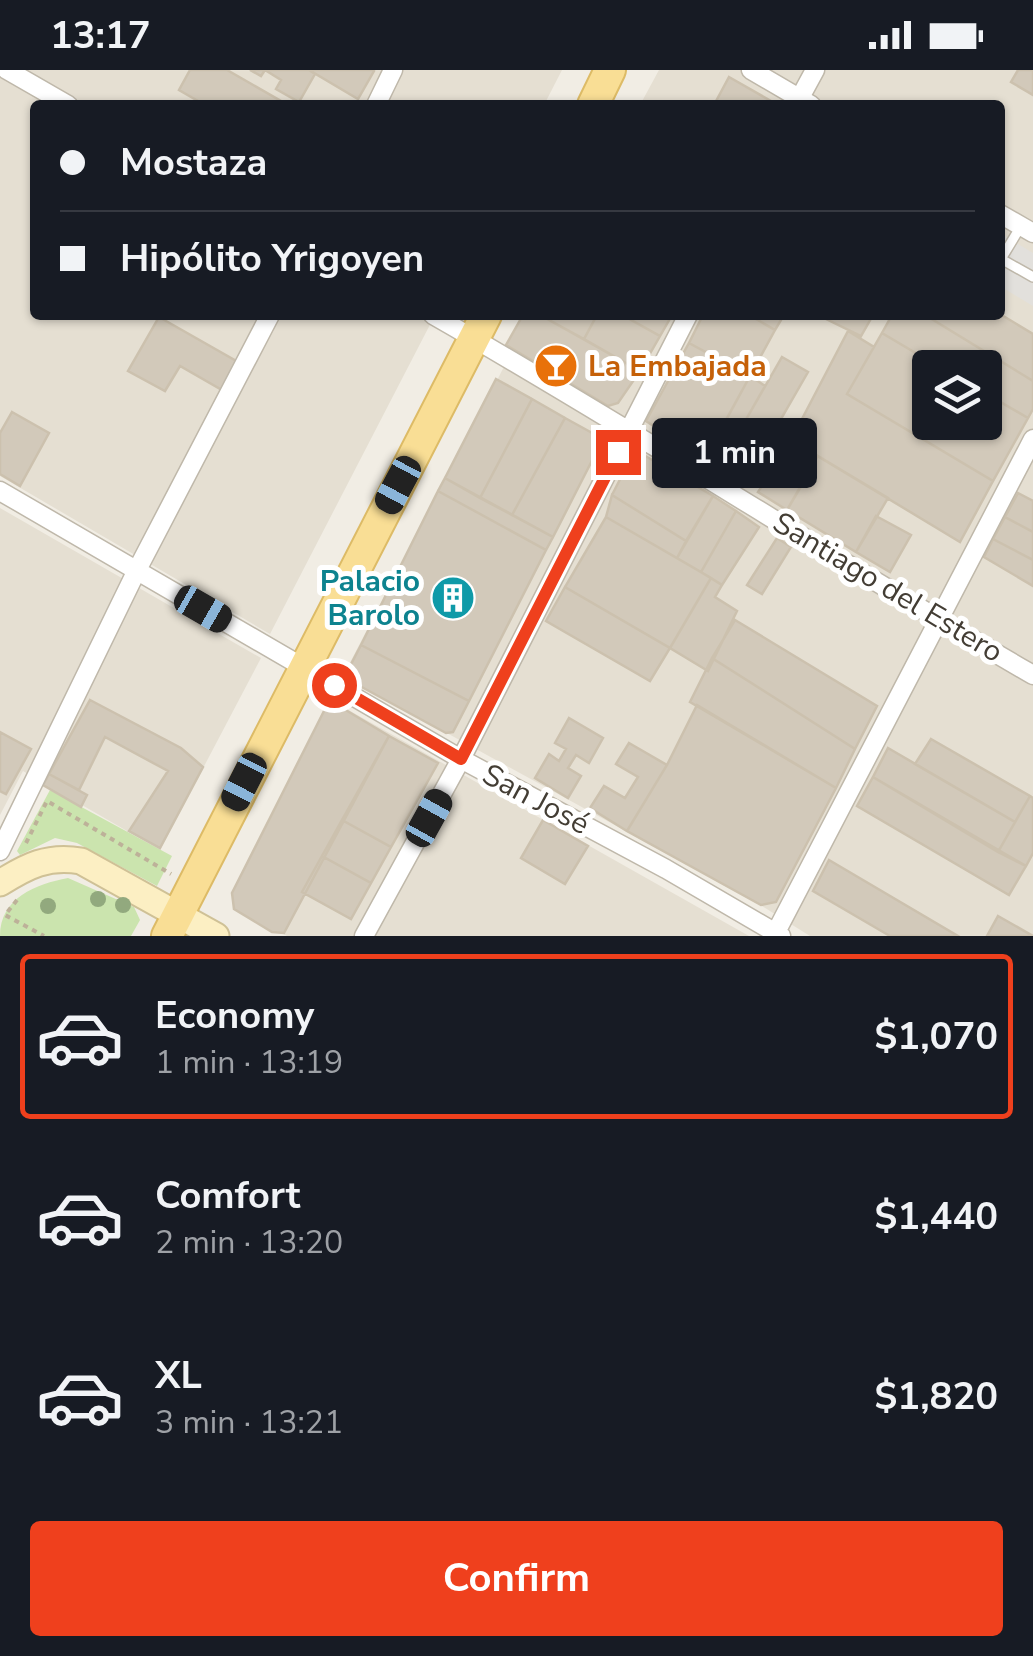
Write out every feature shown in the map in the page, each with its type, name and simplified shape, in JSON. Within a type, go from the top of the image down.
[{"type":"main road","points":[[595,100],[610,70]]},
{"type":"main road","points":[[179,912],[480,327]]},
{"type":"street","points":[[7,70],[59,100]]},
{"type":"street","points":[[378,100],[393,70]]},
{"type":"street","points":[[751,70],[797,100]]},
{"type":"street","points":[[803,100],[815,70]]},
{"type":"street","points":[[1005,217],[1027,230]]},
{"type":"street","points":[[0,851],[137,570],[267,320]]},
{"type":"street","name":"Santiago del Estero","points":[[453,320],[480,327],[630,428],[1033,675]]},
{"type":"street","points":[[364,936],[461,759],[685,320]]},
{"type":"street","points":[[777,935],[1033,439]]},
{"type":"street","name":"San José","points":[[0,491],[461,759],[777,935]]},
{"type":"street","points":[[0,884],[27,866],[63,858],[81,861],[179,912],[216,936]]},
{"type":"lane","points":[[1005,255],[1027,230]]},
{"type":"lane","points":[[1005,261],[1033,277]]},
{"type":"path","points":[[24,848],[47,802],[179,912]]},
{"type":"path","points":[[4,915],[44,936]]},
{"type":"shaded area","points":[[0,70],[562,70],[547,100],[30,100],[30,320],[432,320],[270,634],[0,476]]},
{"type":"shaded area","points":[[659,70],[1033,70],[1033,936],[810,936],[343,676],[528,320],[1005,320],[1005,100],[643,100]]},
{"type":"shaded area","points":[[1005,236],[1033,253],[1033,306],[1005,289]]},
{"type":"shaded area","points":[[0,508],[261,658],[160,850],[23,771],[0,815]]},
{"type":"shaded area","points":[[329,699],[749,936],[287,936],[234,907],[234,894]]},
{"type":"green space","points":[[50,790],[172,856],[157,886],[77,843],[55,838],[20,855],[17,851]]},
{"type":"green space","points":[[68,878],[134,907],[140,920],[131,936],[0,936],[6,912],[22,895]]},
{"type":"building","points":[[190,70],[227,70],[279,100],[196,100],[179,90]]},
{"type":"building","points":[[265,70],[309,70],[315,74],[300,100],[276,89],[281,80]]},
{"type":"building","points":[[309,70],[373,70],[374,71],[358,99]]},
{"type":"building","points":[[1018,70],[1033,70],[1033,95],[1011,82]]},
{"type":"building","points":[[729,77],[769,100],[717,100]]},
{"type":"building","points":[[1005,317],[1033,334],[1033,381],[1002,362],[1002,350],[982,350],[933,320]]},
{"type":"building","points":[[157,320],[164,320],[238,362],[222,390],[180,366],[165,391],[128,371]]},
{"type":"building","points":[[520,320],[549,320],[640,371],[618,403],[608,406],[506,345]]},
{"type":"building","points":[[549,320],[594,320],[584,339]]},
{"type":"building","points":[[594,320],[631,320],[660,336],[640,371],[584,339]]},
{"type":"building","points":[[631,320],[669,320],[660,336]]},
{"type":"building","points":[[700,320],[758,320],[775,330],[750,376],[689,343]]},
{"type":"building","points":[[758,320],[781,320],[775,330]]},
{"type":"building","points":[[828,320],[870,320],[861,336]]},
{"type":"building","points":[[889,320],[933,320],[982,350],[912,350],[882,333]]},
{"type":"building","points":[[848,331],[874,347],[847,394],[912,433],[912,440],[924,440],[993,481],[960,542],[791,440]]},
{"type":"building","points":[[882,333],[912,351],[912,433],[847,394]]},
{"type":"building","points":[[689,343],[750,376],[705,459],[646,421]]},
{"type":"building","points":[[782,357],[808,372],[762,452],[736,437]]},
{"type":"building","points":[[1002,362],[1033,381],[1033,409],[1028,418],[1002,403]]},
{"type":"building","points":[[750,376],[765,386],[736,437],[721,429]]},
{"type":"building","points":[[496,379],[532,399],[480,498],[445,478]]},
{"type":"building","points":[[532,399],[565,418],[512,515],[480,498]]},
{"type":"building","points":[[1002,403],[1028,418],[993,481],[924,440],[1002,440]]},
{"type":"building","points":[[12,412],[49,433],[20,486],[0,474],[0,433]]},
{"type":"building","points":[[565,418],[603,439],[553,537],[512,515]]},
{"type":"building","points":[[721,429],[805,480],[787,510],[758,492],[764,483],[709,451]]},
{"type":"building","points":[[642,454],[713,496],[686,541],[612,495],[632,456]]},
{"type":"building","points":[[818,456],[888,498],[856,552],[787,510]]},
{"type":"building","points":[[445,478],[553,537],[546,550],[438,491]]},
{"type":"building","name":"Palacio Barolo","points":[[438,491],[546,550],[469,701],[361,645]]},
{"type":"building","points":[[1018,493],[1033,501],[1033,532],[1005,517]]},
{"type":"building","points":[[612,495],[686,541],[677,558],[606,517]]},
{"type":"building","points":[[713,496],[736,511],[701,572],[677,558]]},
{"type":"building","points":[[736,511],[759,527],[722,585],[701,572]]},
{"type":"building","points":[[876,516],[911,535],[890,572],[856,552]]},
{"type":"building","points":[[606,517],[711,578],[670,648],[565,587]]},
{"type":"building","points":[[1005,517],[1033,532],[1033,560],[993,539]]},
{"type":"building","points":[[777,538],[791,547],[762,594],[747,585]]},
{"type":"building","points":[[993,539],[1033,560],[1033,586],[984,557]]},
{"type":"building","points":[[711,578],[722,585],[715,597],[737,611],[708,671],[670,648]]},
{"type":"building","points":[[565,587],[670,648],[650,681],[546,621]]},
{"type":"building","points":[[735,620],[877,706],[855,749],[712,658]]},
{"type":"building","points":[[361,645],[469,701],[453,732],[446,733],[347,679]]},
{"type":"building","points":[[712,658],[855,749],[836,788],[690,702]]},
{"type":"building","points":[[90,700],[181,748],[203,767],[160,848],[129,831],[168,771],[105,737],[79,790],[49,774]]},
{"type":"building","points":[[697,705],[836,788],[776,902],[761,905],[627,831]]},
{"type":"building","points":[[339,706],[389,736],[284,933],[272,932],[234,909],[232,893],[325,709]]},
{"type":"building","points":[[569,718],[603,738],[589,763],[576,755],[568,768],[581,776],[568,798],[535,778],[549,754],[559,761],[566,749],[555,743]]},
{"type":"building","points":[[0,732],[31,749],[6,794],[0,791]]},
{"type":"building","points":[[389,736],[438,763],[391,847],[342,820]]},
{"type":"building","points":[[931,739],[1030,796],[1015,822],[915,764]]},
{"type":"building","points":[[629,743],[667,765],[627,831],[590,808],[604,786],[625,798],[638,777],[616,764]]},
{"type":"building","points":[[888,748],[1015,822],[998,852],[873,777]]},
{"type":"building","points":[[49,774],[87,795],[81,807],[43,785]]},
{"type":"building","points":[[873,777],[1026,866],[1009,895],[857,806]]},
{"type":"building","points":[[1030,796],[1033,853],[1026,866],[998,852]]},
{"type":"building","points":[[342,820],[391,847],[371,883],[322,856]]},
{"type":"building","points":[[543,820],[588,846],[565,884],[521,858]]},
{"type":"building","points":[[322,856],[371,883],[351,919],[302,892]]},
{"type":"building","points":[[829,860],[958,936],[890,936],[813,891]]},
{"type":"building","points":[[998,916],[1033,936],[987,936]]},
{"type":"place","name":"La Embajada","points":[[556,366]]},
{"type":"place","name":"Palacio Barolo","points":[[453,598]]},
{"type":"route","points":[[334,685],[461,759],[618,452]]}]
